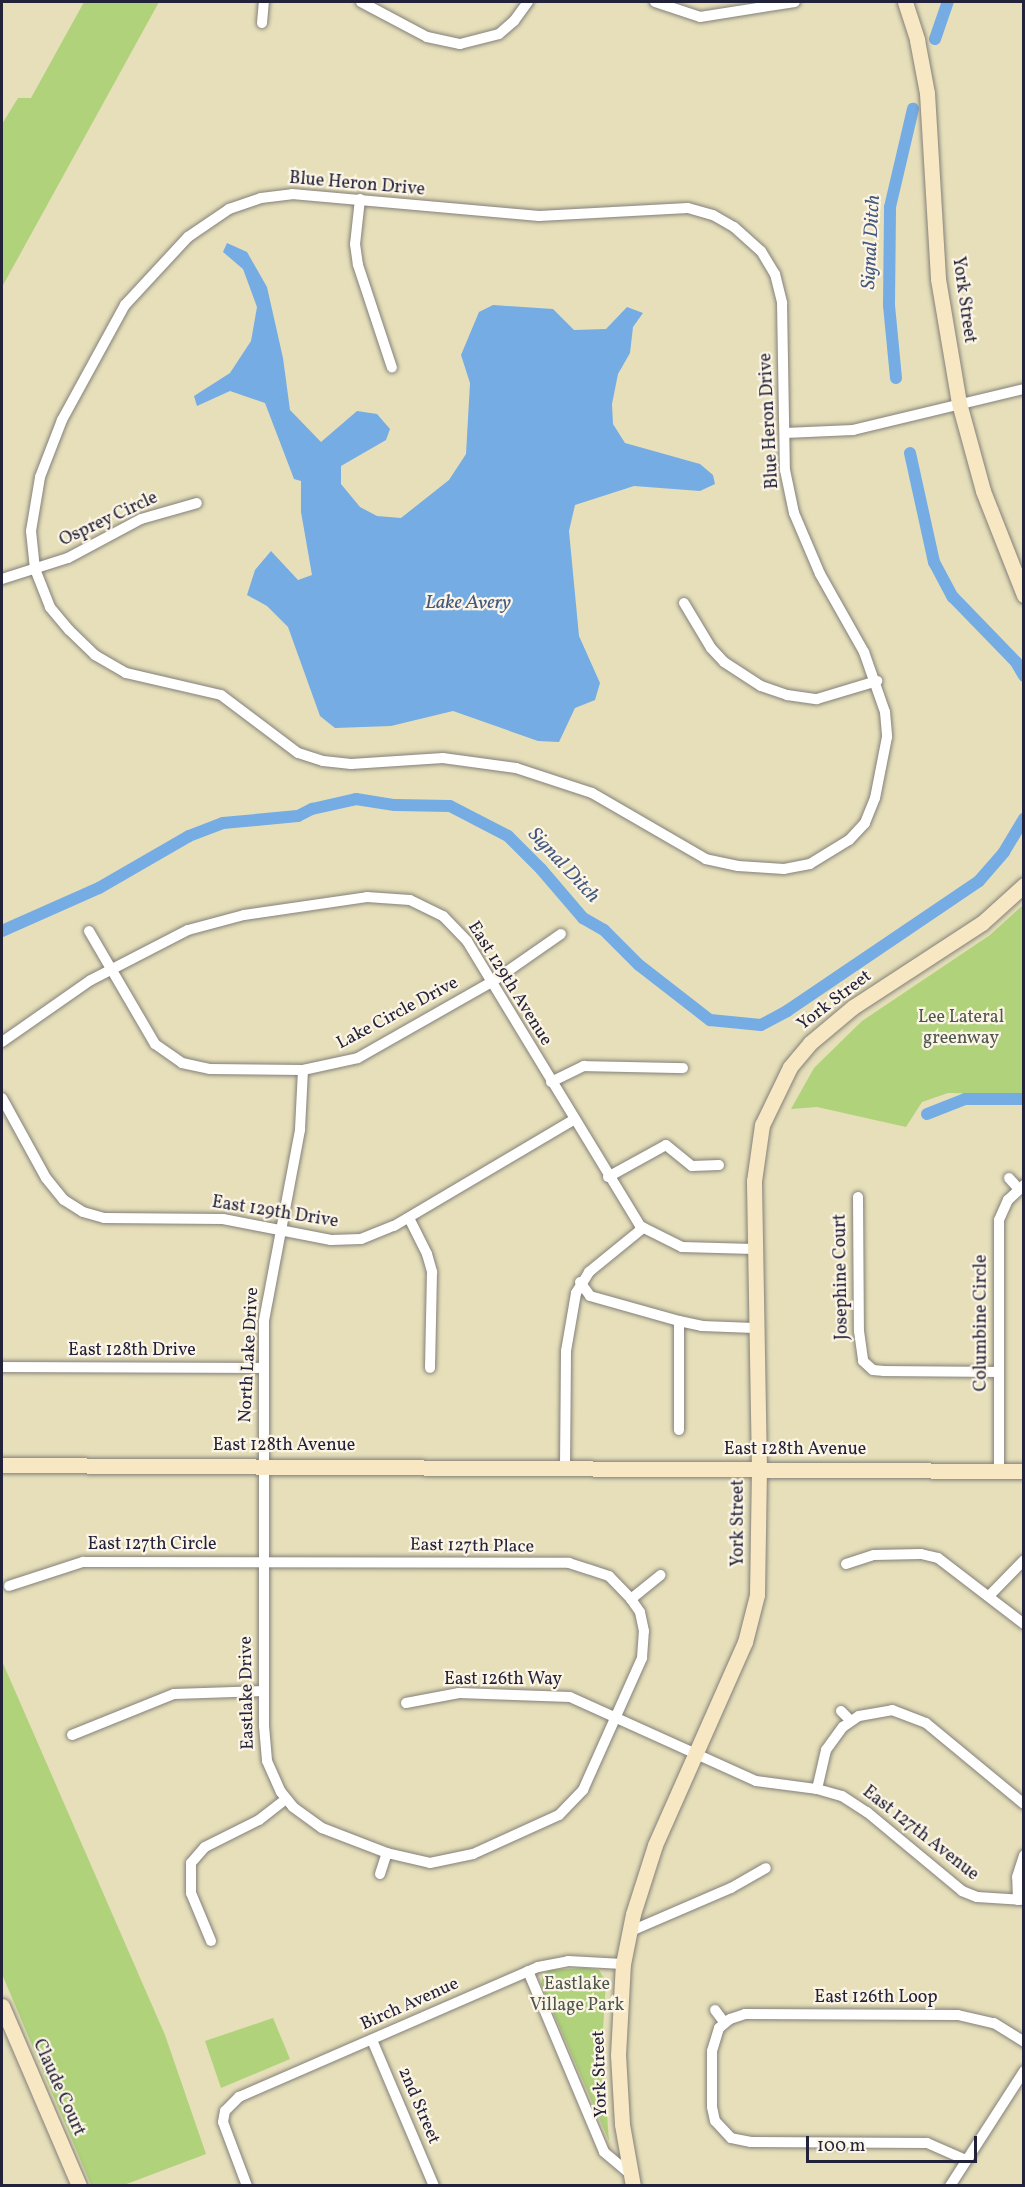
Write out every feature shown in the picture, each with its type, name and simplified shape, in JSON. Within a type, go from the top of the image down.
[{"type":"street","points":[[262,23],[264,2]]},
{"type":"street","points":[[362,2],[427,37],[460,44],[499,34],[514,21],[528,2]]},
{"type":"street","points":[[655,2],[700,17],[795,2]]},
{"type":"street","name":"York Street","points":[[905,2],[917,40],[927,93],[938,279],[959,403],[983,491],[1023,595]]},
{"type":"street","name":"Blue Heron Drive","points":[[292,194],[539,216],[674,206],[713,215],[753,243],[779,286],[785,433],[788,491],[803,538],[877,681],[885,712],[887,737],[876,798],[865,824],[831,854],[810,864],[784,868],[738,866],[706,859],[592,793],[516,768],[443,758],[351,764],[298,753],[221,695],[126,673],[94,655],[50,607],[35,569],[32,510],[45,460],[62,420],[133,295],[188,237],[229,209],[261,198],[292,194]]},
{"type":"street","points":[[360,199],[355,244],[359,271],[392,368]]},
{"type":"street","points":[[785,433],[853,430],[1023,389]]},
{"type":"street","name":"Osprey Circle","points":[[2,579],[35,569],[96,545],[141,519],[197,503]]},
{"type":"street","points":[[684,603],[711,648],[724,662],[761,686],[787,695],[817,699],[877,681]]},
{"type":"street","name":"York Street","points":[[631,2179],[618,2055],[623,1964],[655,1845],[745,1642],[754,1612],[759,1576],[759,1469],[754,1328],[757,1145],[771,1102],[798,1055],[841,1016],[1000,910],[1023,885]]},
{"type":"street","name":"East 129th Avenue","points":[[2,1042],[68,994],[111,969],[176,935],[219,920],[389,896],[410,900],[443,916],[467,941],[573,1120],[643,1228],[682,1247],[754,1249]]},
{"type":"street","name":"Lake Circle Drive","points":[[89,931],[146,1032],[174,1059],[210,1070],[303,1070],[358,1058],[492,982],[561,934]]},
{"type":"street","points":[[551,1082],[584,1066],[683,1068]]},
{"type":"street","name":"North Lake Drive","points":[[263,1466],[264,1321],[279,1230],[300,1130],[303,1070]]},
{"type":"street","name":"East 129th Drive","points":[[2,1098],[46,1178],[64,1200],[83,1212],[104,1218],[223,1219],[347,1241],[378,1234],[409,1218],[573,1120]]},
{"type":"street","points":[[608,1177],[666,1145],[692,1166],[719,1165]]},
{"type":"street","points":[[1009,1178],[1021,1187]]},
{"type":"street","name":"Columbine Circle","points":[[999,1470],[999,1220],[1008,1200],[1021,1187]]},
{"type":"street","name":"Josephine Court","points":[[858,1197],[860,1351],[865,1371],[998,1372]]},
{"type":"street","points":[[409,1218],[427,1254],[432,1272],[430,1368]]},
{"type":"street","points":[[566,1467],[566,1351],[580,1282],[643,1228]]},
{"type":"street","points":[[580,1282],[590,1296],[679,1321],[702,1326],[754,1328]]},
{"type":"street","points":[[679,1321],[679,1430]]},
{"type":"street","name":"East 128th Drive","points":[[2,1367],[263,1368]]},
{"type":"street","name":"East 128th Avenue","points":[[2,1464],[1023,1471]]},
{"type":"street","name":"Eastlake Drive","points":[[263,1466],[262,1561],[267,1761],[286,1799],[322,1827],[387,1853],[430,1863],[453,1860],[560,1815],[583,1790],[642,1658],[644,1631],[640,1612],[631,1599]]},
{"type":"street","points":[[846,1564],[874,1555],[921,1554],[946,1562],[1023,1624]]},
{"type":"street","points":[[989,1596],[1023,1560]]},
{"type":"street","name":"East 127th Circle","points":[[9,1586],[83,1562],[262,1561]]},
{"type":"street","name":"East 127th Place","points":[[262,1561],[569,1563],[609,1576],[631,1599]]},
{"type":"street","points":[[631,1599],[662,1575]]},
{"type":"street","points":[[72,1735],[174,1694],[264,1691]]},
{"type":"street","name":"East 126th Way","points":[[406,1703],[459,1693],[554,1693],[616,1716],[696,1756]]},
{"type":"street","points":[[817,1789],[826,1750],[850,1720],[882,1710],[916,1718],[1023,1804]]},
{"type":"street","points":[[841,1711],[850,1720]]},
{"type":"street","name":"East 127th Avenue","points":[[696,1756],[764,1784],[817,1789],[851,1801],[962,1891],[978,1897],[1021,1900]]},
{"type":"street","points":[[211,1941],[189,1883],[194,1857],[205,1847],[259,1821],[286,1799]]},
{"type":"street","points":[[380,1875],[387,1853]]},
{"type":"street","points":[[1021,1900],[1017,1877],[1023,1855]]},
{"type":"street","points":[[631,1931],[731,1888],[766,1868]]},
{"type":"street","name":"Birch Avenue","points":[[247,2186],[226,2136],[224,2115],[239,2097],[528,1971],[568,1961],[623,1964]]},
{"type":"street","points":[[528,1971],[604,2152],[631,2179]]},
{"type":"street","name":"Claude Court","points":[[2,2007],[79,2186]]},
{"type":"street","points":[[715,2010],[724,2022],[712,2051],[711,2107],[715,2121],[731,2138],[751,2142],[927,2143],[966,2160]]},
{"type":"street","name":"East 126th Loop","points":[[724,2022],[737,2015],[761,2014],[958,2014],[994,2023],[1023,2042]]},
{"type":"street","name":"2nd Street","points":[[372,2040],[434,2186]]},
{"type":"street","points":[[950,2186],[1023,2071]]},
{"type":"green space","points":[[84,2],[159,2],[2,287],[2,124],[18,98],[31,98]]},
{"type":"green space","name":"Lee Lateral greenway","points":[[1023,905],[1023,1094],[948,1093],[922,1102],[906,1127],[817,1107],[791,1109],[814,1068],[862,1021],[990,935]]},
{"type":"green space","points":[[2,1661],[165,2035],[206,2154],[124,2185],[91,2185],[2,1974]]},
{"type":"green space","name":"Eastlake Village Park","points":[[585,1968],[599,1970],[606,1982],[602,2045],[609,2141],[541,1984],[543,1974],[550,1970]]},
{"type":"green space","points":[[273,2018],[290,2059],[221,2088],[205,2041]]},
{"type":"water","name":"Lake Avery","points":[[227,243],[247,252],[267,287],[283,358],[290,410],[321,442],[357,411],[377,414],[390,429],[386,440],[341,466],[341,484],[360,507],[377,516],[401,518],[449,480],[466,454],[470,383],[461,355],[479,312],[493,305],[553,309],[574,330],[606,329],[627,307],[643,313],[633,327],[630,353],[618,374],[612,404],[613,424],[625,443],[700,464],[713,475],[715,484],[700,491],[634,486],[575,505],[569,531],[579,636],[600,683],[595,700],[575,708],[559,742],[538,741],[453,711],[391,726],[335,728],[320,716],[288,627],[267,606],[247,595],[255,570],[271,551],[298,580],[312,575],[301,512],[301,481],[294,479],[265,403],[230,391],[197,406],[194,396],[230,373],[251,341],[257,307],[243,269],[223,252]]},
{"type":"waterway","name":"Signal Ditch","points":[[935,39],[948,2]]},
{"type":"waterway","name":"Signal Ditch","points":[[896,378],[889,305],[890,207],[913,109]]},
{"type":"waterway","name":"Signal Ditch","points":[[910,453],[934,562],[953,597],[1016,662],[1024,676]]},
{"type":"waterway","name":"Signal Ditch","points":[[2,931],[99,888],[189,836],[223,823],[298,816],[312,809],[356,799],[395,805],[450,806],[508,836],[541,869],[583,918],[604,930],[639,965],[710,1020],[761,1025],[787,1011],[979,881],[1004,852],[1024,819]]},
{"type":"waterway","points":[[927,1114],[965,1099],[1024,1099]]}]
